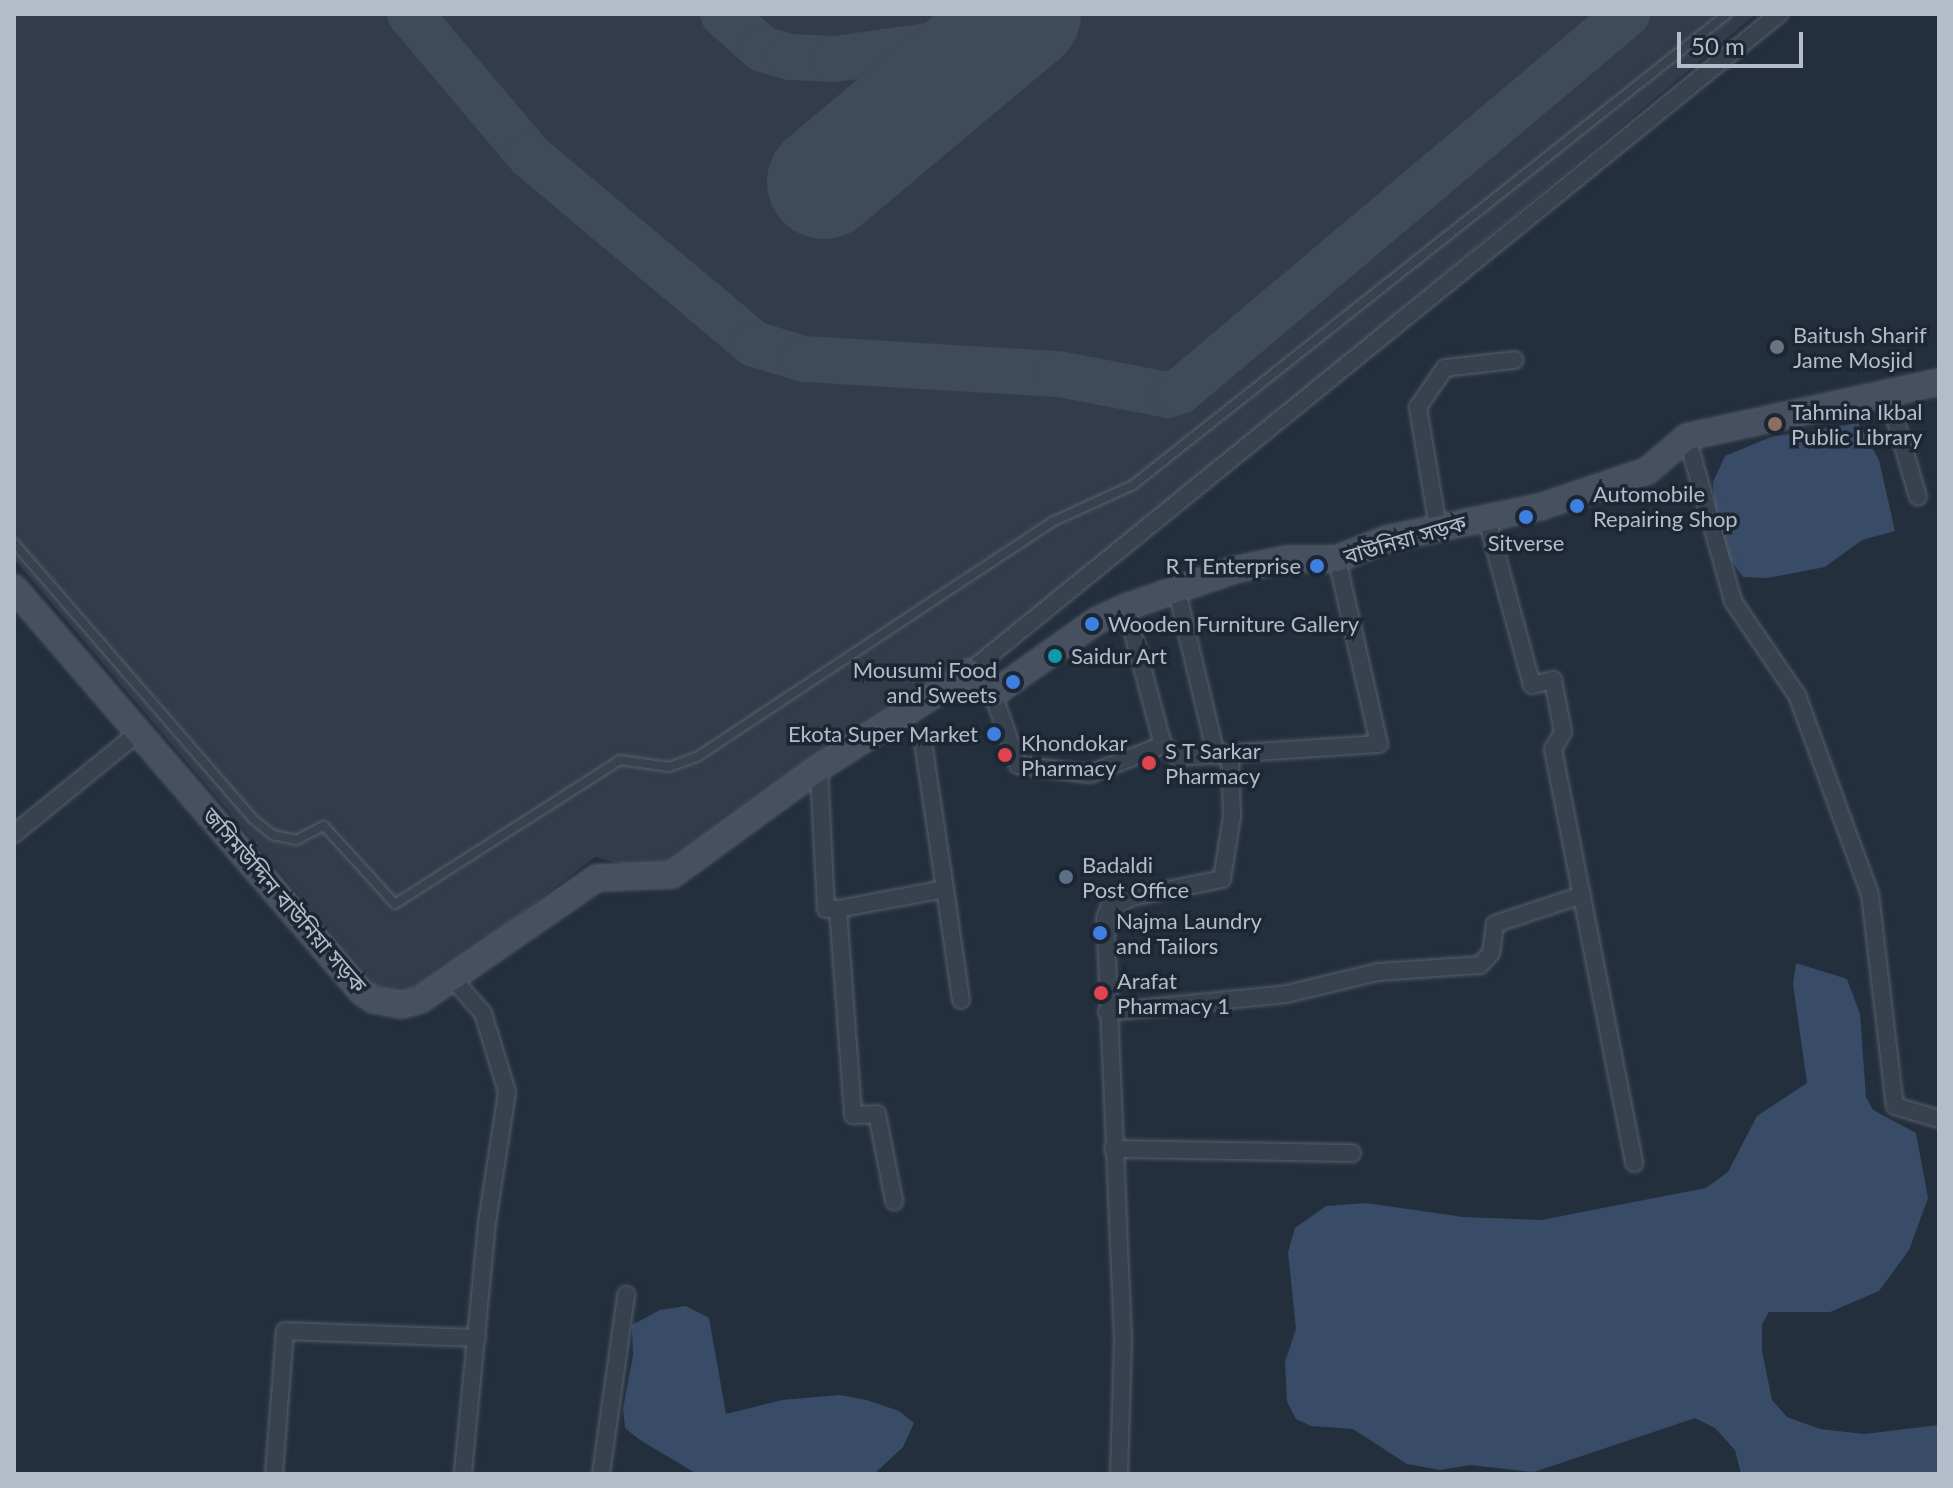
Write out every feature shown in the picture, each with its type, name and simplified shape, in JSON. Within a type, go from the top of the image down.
[{"type":"street","points":[[945,889],[826,909],[819,768],[969,672],[1779,14]]},
{"type":"street","points":[[1438,527],[1418,407],[1445,368],[1515,360]]},
{"type":"street","name":"বাউনিয়া সড়ক","points":[[993,694],[1096,621],[1126,607],[1287,559],[1337,559],[1438,527],[1540,507],[1647,471],[1687,437],[1939,382]]},
{"type":"street","points":[[1887,391],[1918,497]]},
{"type":"street","points":[[1687,437],[1733,601],[1797,695],[1870,894],[1895,1106],[1939,1119]]},
{"type":"street","points":[[1486,516],[1532,685],[1553,680],[1563,732],[1553,749],[1634,1163]]},
{"type":"street","points":[[1126,607],[1163,745],[1178,757],[1379,744],[1337,559]]},
{"type":"street","name":"জসিমউদ্দিন বাউনিয়া সড়ক","points":[[14,588],[362,992],[374,1000],[401,1005],[420,1000],[597,878],[672,875],[819,768]]},
{"type":"street","points":[[1119,1474],[1123,1340],[1105,918],[1109,908],[1132,897],[1216,883],[1226,872],[1232,816],[1223,754],[1177,591]]},
{"type":"street","points":[[969,672],[993,694],[1018,765],[1090,774],[1163,745]]},
{"type":"street","points":[[14,834],[139,732]]},
{"type":"street","points":[[924,749],[961,1000]]},
{"type":"street","points":[[1107,1012],[1286,994],[1378,972],[1480,965],[1491,953],[1495,924],[1582,895]]},
{"type":"street","points":[[838,909],[853,1115],[877,1114],[894,1201]]},
{"type":"street","points":[[452,978],[483,1013],[507,1092],[487,1223],[463,1474]]},
{"type":"street","points":[[1113,1149],[1352,1153]]},
{"type":"street","points":[[601,1474],[626,1295]]},
{"type":"street","points":[[274,1474],[285,1331],[477,1338]]},
{"type":"lane","points":[[14,543],[253,819],[273,835],[296,840],[324,826],[395,904],[620,760],[669,767],[697,757],[1052,522],[1133,485],[1727,14]]},
{"type":"shaded area","points":[[14,14],[1756,14],[969,670],[962,659],[896,703],[680,861],[637,868],[595,857],[448,969],[401,994],[376,985],[14,559]]},
{"type":"water","points":[[1858,423],[1879,460],[1895,531],[1862,540],[1825,567],[1767,578],[1743,577],[1727,555],[1715,511],[1713,482],[1725,456],[1771,437]]},
{"type":"water","points":[[1796,963],[1847,979],[1860,1014],[1866,1097],[1873,1110],[1916,1133],[1928,1198],[1909,1250],[1879,1291],[1830,1312],[1769,1312],[1762,1324],[1762,1351],[1772,1400],[1787,1417],[1820,1429],[1864,1434],[1939,1425],[1939,1474],[1741,1474],[1735,1450],[1715,1428],[1695,1418],[1534,1472],[1470,1465],[1440,1470],[1407,1464],[1353,1429],[1311,1426],[1296,1419],[1287,1402],[1285,1362],[1296,1329],[1288,1252],[1295,1228],[1326,1206],[1366,1203],[1463,1217],[1541,1220],[1706,1188],[1728,1172],[1757,1116],[1807,1083],[1793,984]]},
{"type":"water","points":[[686,1306],[709,1318],[726,1414],[782,1400],[840,1395],[867,1400],[899,1411],[914,1423],[903,1447],[874,1474],[697,1474],[640,1440],[625,1428],[623,1409],[633,1355],[632,1325],[660,1310]]},
{"type":"taxiway","points":[[410,14],[530,156],[754,344],[804,359],[1059,374],[1168,395],[1180,391],[1627,14]]},
{"type":"taxiway","points":[[723,14],[762,49],[790,57],[835,59],[948,43],[1013,14]]},
{"type":"runway","points":[[824,182],[1024,14]]},
{"type":"place","name":"Baitush Sharif Jame Mosjid","points":[[1777,347]]},
{"type":"place","name":"Tahmina Ikbal Public Library","points":[[1775,424]]},
{"type":"place","name":"Automobile Repairing Shop","points":[[1577,506]]},
{"type":"place","name":"Sitverse","points":[[1526,517]]},
{"type":"place","name":"R T Enterprise","points":[[1317,566]]},
{"type":"place","name":"Wooden Furniture Gallery","points":[[1092,624]]},
{"type":"place","name":"Saidur Art","points":[[1055,656]]},
{"type":"place","name":"Mousumi Food and Sweets","points":[[1013,682]]},
{"type":"place","name":"Ekota Super Market","points":[[994,734]]},
{"type":"place","name":"Khondokar Pharmacy","points":[[1005,755]]},
{"type":"place","name":"S T Sarkar Pharmacy","points":[[1149,763]]},
{"type":"place","name":"Badaldi Post Office","points":[[1066,877]]},
{"type":"place","name":"Najma Laundry and Tailors","points":[[1100,933]]},
{"type":"place","name":"Arafat Pharmacy 1","points":[[1101,993]]}]
